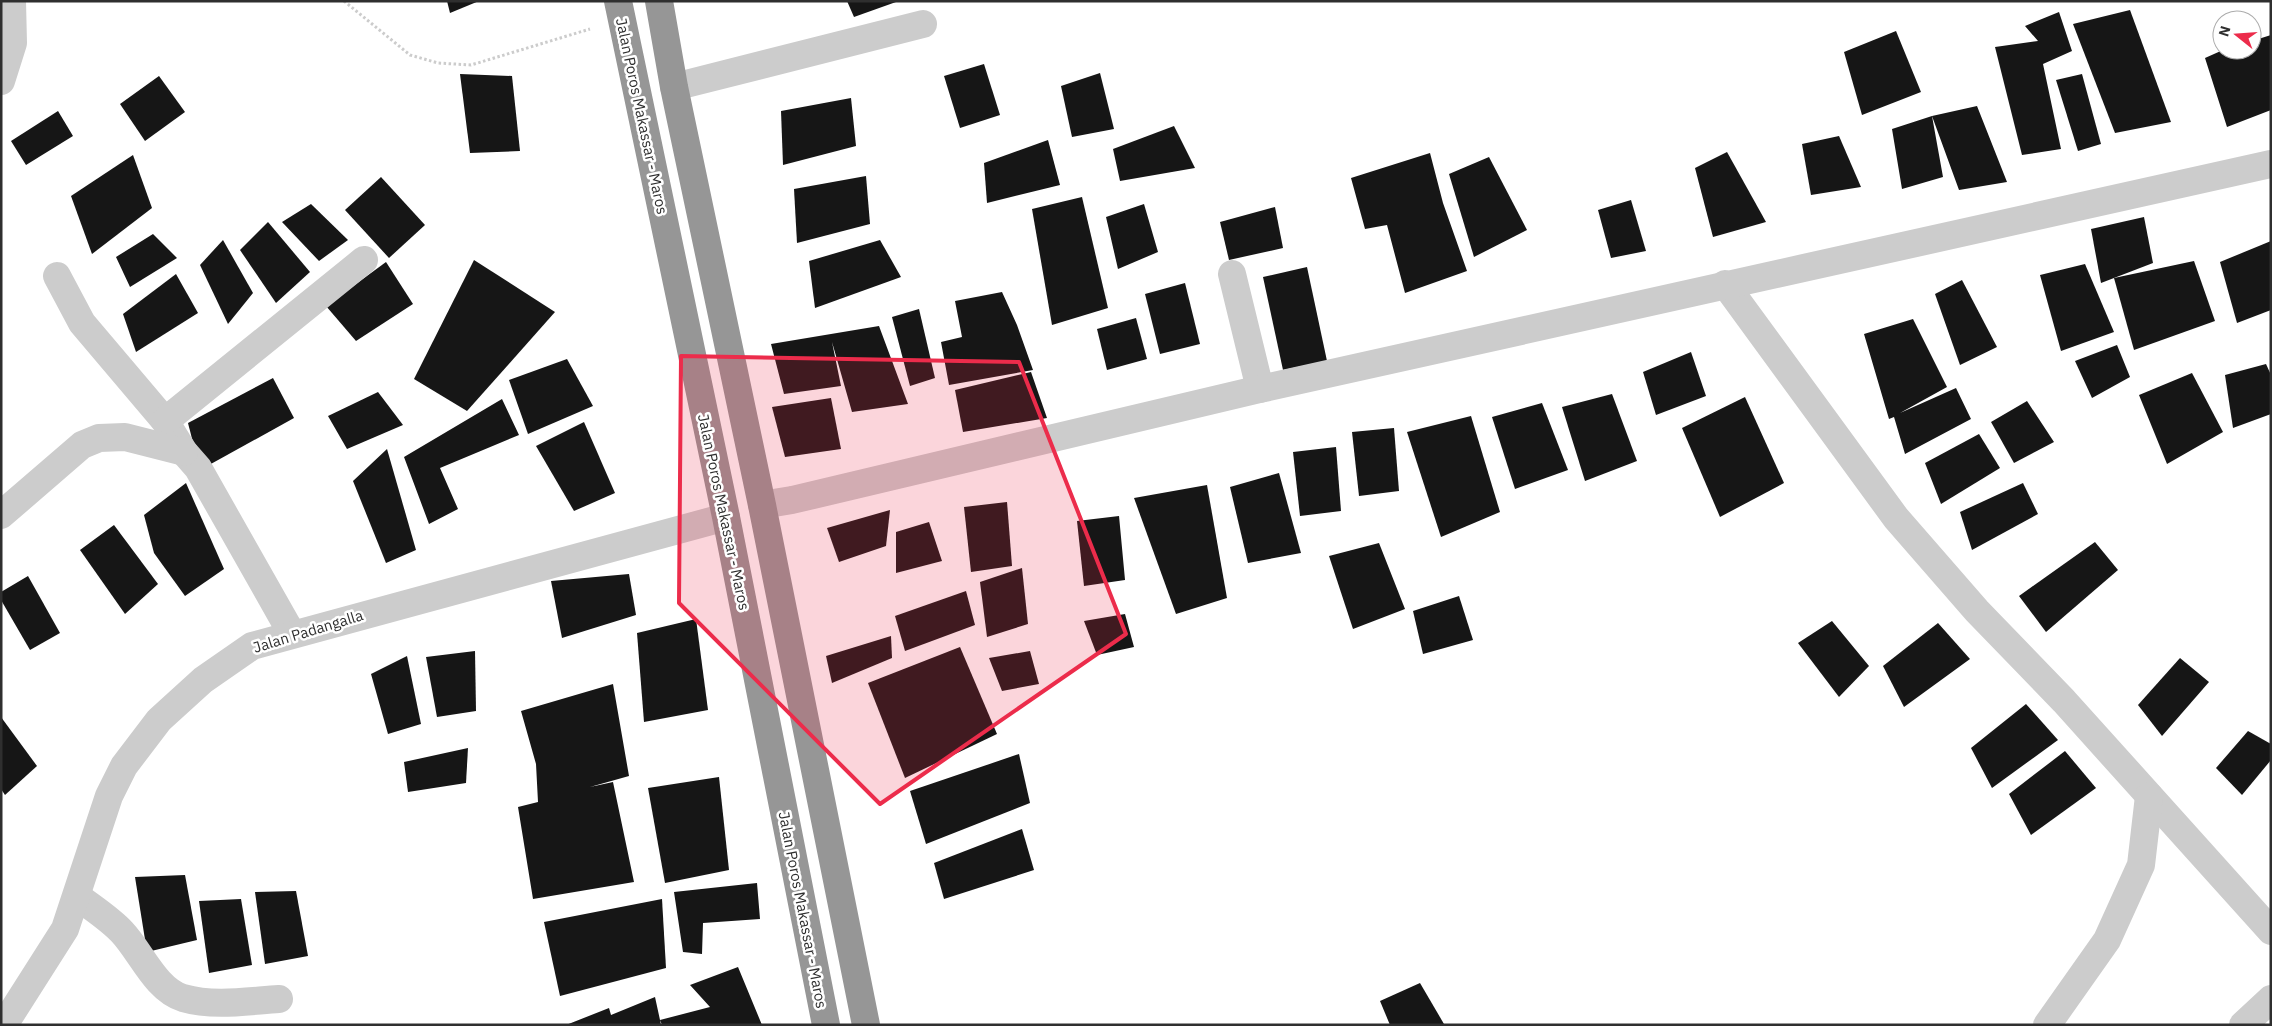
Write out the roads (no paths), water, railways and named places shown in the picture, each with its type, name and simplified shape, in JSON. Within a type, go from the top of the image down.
[{"type":"highway","points":[[659,1],[674,87],[762,505],[866,1025]]},
{"type":"highway","name":"Jalan Poros Makassar - Maros","points":[[619,10],[726,516],[826,1025]]},
{"type":"street","points":[[1,81],[13,42],[12,1]]},
{"type":"street","points":[[674,87],[923,24]]},
{"type":"street","points":[[762,505],[792,500],[1260,389],[2271,164]]},
{"type":"street","points":[[165,421],[364,260]]},
{"type":"street","points":[[1232,274],[1260,389]]},
{"type":"street","points":[[57,276],[82,323],[165,421],[184,452],[198,468],[292,634]]},
{"type":"street","points":[[1725,284],[1896,518],[1977,611],[2064,701],[2271,931]]},
{"type":"street","points":[[1,515],[82,445],[99,438],[125,437],[184,452]]},
{"type":"street","name":"Jalan Padangalla","points":[[1,1024],[9,1017],[65,929],[116,781],[124,766],[159,720],[203,680],[252,646],[726,516]]},
{"type":"street","points":[[2047,1025],[2107,940],[2130,890],[2141,865],[2149,796]]},
{"type":"street","points":[[77,896],[120,929],[138,949],[160,984],[182,998],[213,1003],[279,998]]},
{"type":"street","points":[[2243,1025],[2271,999]]}]
